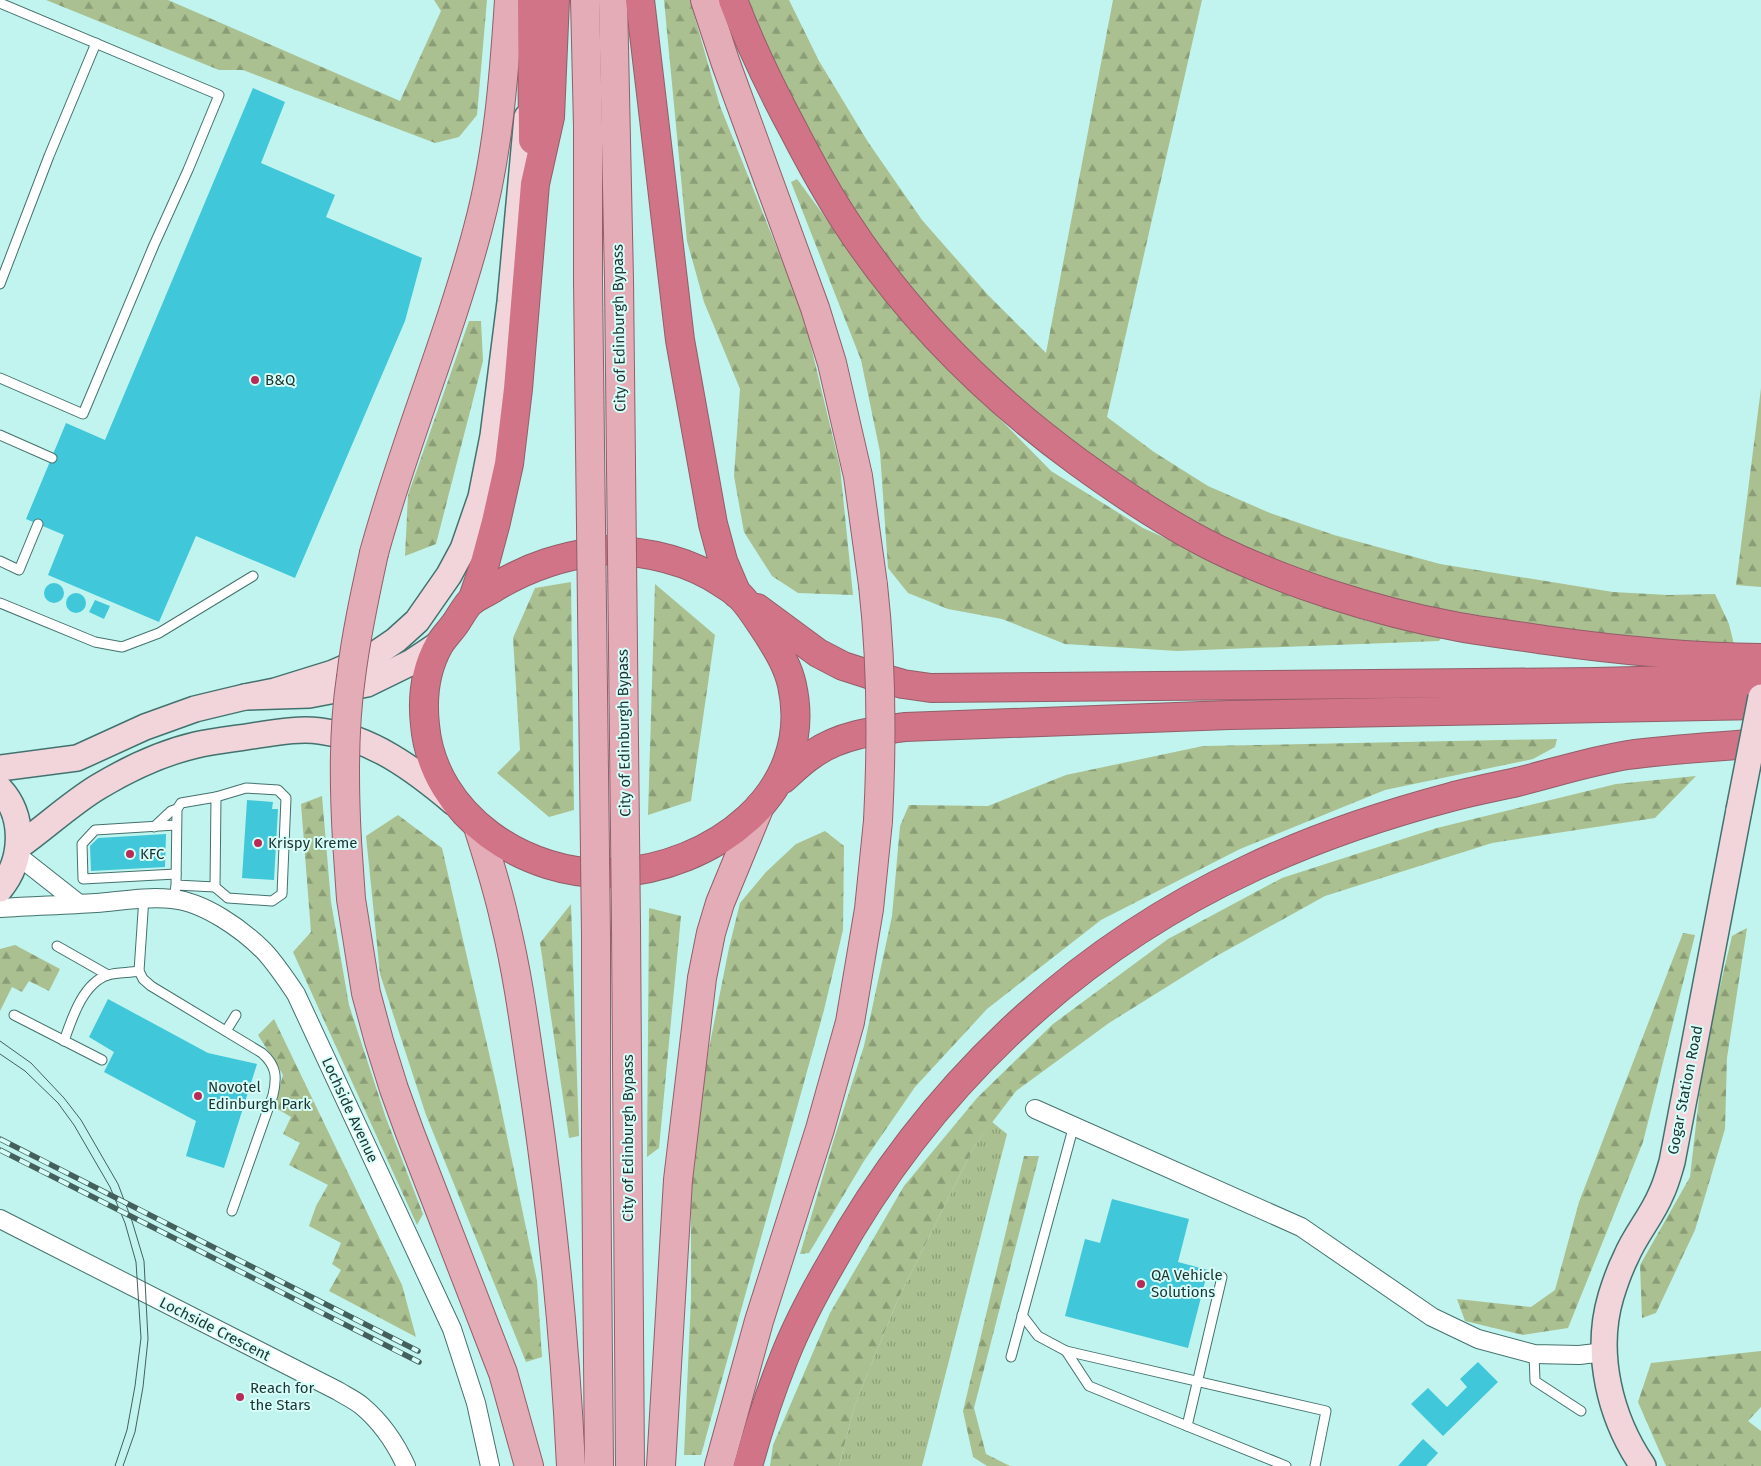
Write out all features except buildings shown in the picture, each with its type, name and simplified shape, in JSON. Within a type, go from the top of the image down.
[{"type":"highway","points":[[532,0],[532,108],[535,184],[518,389],[509,464],[485,563],[472,601],[439,644],[431,663],[426,683],[423,710],[426,734],[434,768],[458,806],[478,827],[514,851],[533,859],[578,872],[612,873],[642,870],[671,864],[706,849],[741,826],[778,783],[812,754],[835,742],[864,732],[905,726],[1239,715],[1761,705]]},
{"type":"highway","points":[[535,184],[550,117],[555,0]]},
{"type":"highway","points":[[640,0],[680,340],[713,524],[723,561],[739,595],[782,658],[792,683],[796,705],[795,734],[791,752],[778,783]]},
{"type":"highway","points":[[733,0],[750,42],[814,169],[846,222],[877,266],[950,352],[988,388],[1022,419],[1116,490],[1216,549],[1335,595],[1394,612],[1453,626],[1599,647],[1761,658]]},
{"type":"highway","points":[[472,601],[538,565],[563,557],[603,550],[634,551],[670,558],[706,572],[818,653],[843,666],[904,684],[931,688],[1586,682],[1761,678]]},
{"type":"highway","points":[[748,1466],[784,1357],[800,1322],[849,1231],[876,1188],[907,1144],[938,1107],[1007,1032],[1052,993],[1103,956],[1146,926],[1194,897],[1250,869],[1295,849],[1396,813],[1590,762],[1660,751],[1761,742]]},
{"type":"main road","points":[[509,0],[503,88],[493,160],[478,226],[457,303],[389,500],[374,553],[357,635],[349,694],[345,768],[347,841],[352,899],[364,984],[379,1041],[410,1133],[503,1373],[529,1466]]},
{"type":"main road","name":"City of Edinburgh Bypass","points":[[585,0],[588,127],[588,281],[596,936],[599,1466]]},
{"type":"main road","name":"City of Edinburgh Bypass","points":[[613,0],[619,280],[630,1466]]},
{"type":"main road","points":[[705,0],[815,308],[832,363],[858,476],[873,585],[879,636],[881,730],[878,821],[869,909],[850,1022],[818,1137],[754,1339],[719,1466]]},
{"type":"main road","points":[[661,1466],[678,1180],[702,978],[711,933],[720,904],[760,806]]},
{"type":"main road","points":[[478,827],[505,922],[518,986],[544,1158],[558,1286],[571,1466]]},
{"type":"street","points":[[0,768],[77,758],[145,727],[195,709],[274,691],[333,673],[374,655],[396,640],[417,621],[449,575],[463,549],[481,497],[493,436],[510,302],[532,64]]},
{"type":"street","points":[[245,697],[309,695],[367,684],[412,662],[439,644]]},
{"type":"street","name":"Gogar Station Road","points":[[1643,1466],[1636,1457],[1616,1415],[1608,1386],[1604,1352],[1605,1329],[1611,1296],[1626,1255],[1661,1195],[1672,1162],[1761,697]]},
{"type":"street","points":[[18,850],[73,804],[100,786],[167,753],[221,740],[282,731],[321,731],[362,743],[405,765],[426,779],[458,806]]},
{"type":"street","points":[[0,789],[13,810],[18,827],[18,850],[11,873],[0,889]]},
{"type":"street","points":[[18,850],[78,903]]},
{"type":"street","name":"Lochside Avenue","points":[[0,908],[96,903],[175,892],[237,928],[263,951],[296,994],[452,1329],[476,1402],[490,1466]]},
{"type":"street","points":[[1035,1110],[1074,1125],[1302,1227],[1432,1317],[1478,1339],[1534,1354],[1579,1355],[1604,1352]]},
{"type":"street","name":"Lochside Crescent","points":[[0,1219],[338,1391],[362,1406],[381,1426],[398,1449],[406,1466]]},
{"type":"lane","points":[[0,4],[219,95],[83,414],[0,378]]},
{"type":"lane","points":[[0,284],[43,171],[96,44]]},
{"type":"lane","points":[[0,435],[52,458]]},
{"type":"lane","points":[[0,561],[19,570],[38,524]]},
{"type":"lane","points":[[0,603],[96,642],[122,646],[159,633],[254,576]]},
{"type":"lane","points":[[154,827],[181,804],[216,797],[246,788],[278,790],[286,798],[282,894],[272,901],[228,898],[215,887],[175,892],[176,809]]},
{"type":"lane","points":[[215,887],[216,797]]},
{"type":"lane","points":[[176,825],[95,830],[82,844],[83,879],[176,874]]},
{"type":"lane","points":[[144,897],[139,972],[143,980],[262,1053],[270,1059],[275,1069],[276,1080],[266,1115],[232,1211]]},
{"type":"lane","points":[[57,946],[108,975]]},
{"type":"lane","points":[[64,1041],[74,1015],[91,986],[108,975],[139,972]]},
{"type":"lane","points":[[14,1015],[102,1060]]},
{"type":"lane","points":[[226,1032],[236,1015]]},
{"type":"lane","points":[[1011,1357],[1074,1125]]},
{"type":"lane","points":[[1187,1426],[1222,1276]]},
{"type":"lane","points":[[1022,1315],[1038,1336],[1066,1351],[1326,1411],[1315,1466]]},
{"type":"lane","points":[[1066,1351],[1089,1386],[1286,1466]]},
{"type":"lane","points":[[1534,1354],[1535,1381],[1581,1411]]},
{"type":"green space","points":[[46,0],[168,0],[400,101],[441,11],[434,0],[487,0],[477,115],[459,137],[435,143],[243,70],[219,70]]},
{"type":"green space","points":[[664,0],[690,0],[720,106],[803,313],[840,467],[853,595],[798,593],[772,576],[744,532],[734,476],[740,389],[704,302],[687,241]]},
{"type":"green space","points":[[733,0],[789,0],[819,61],[868,142],[922,220],[988,295],[1046,353],[1113,0],[1202,0],[1107,417],[1154,452],[1208,486],[1270,513],[1334,535],[1440,564],[1613,592],[1668,595],[1715,594],[1729,624],[1737,657],[1335,595],[1116,490],[877,266]]},
{"type":"green space","points":[[797,179],[895,312],[1051,471],[1143,528],[1263,582],[1366,621],[1443,636],[1439,641],[1177,651],[1065,644],[1002,619],[948,609],[908,593],[888,568],[880,452],[861,360],[791,182]]},
{"type":"green space","points":[[469,321],[481,321],[483,361],[436,544],[405,556],[408,495]]},
{"type":"green space","points":[[1761,388],[1761,587],[1736,585]]},
{"type":"green space","points":[[571,582],[574,810],[549,817],[497,773],[520,750],[513,638],[535,588]]},
{"type":"green space","points":[[655,584],[715,635],[691,801],[648,815]]},
{"type":"green space","points":[[1557,739],[1555,747],[1533,759],[1385,790],[1240,849],[1101,920],[987,1009],[915,1087],[864,1161],[809,1253],[800,1254],[864,1046],[892,916],[900,826],[909,805],[988,806],[1066,775],[1203,746]]},
{"type":"green space","points":[[1696,776],[1655,818],[1492,843],[1325,896],[1213,958],[1109,1023],[1016,1091],[975,1145],[899,1297],[855,1404],[839,1466],[770,1466],[773,1445],[830,1313],[904,1186],[977,1098],[1053,1024],[1168,939],[1282,878],[1437,828],[1616,784]]},
{"type":"green space","points":[[322,796],[331,902],[349,1005],[386,1118],[423,1214],[417,1225],[293,952],[311,932],[301,804]]},
{"type":"green space","points":[[398,815],[442,848],[497,1088],[537,1281],[542,1357],[526,1362],[426,1115],[380,974],[366,836]]},
{"type":"green space","points":[[825,831],[844,846],[843,930],[824,1010],[701,1455],[684,1455],[691,1298],[691,1193],[702,1083],[729,948],[740,903],[766,872],[796,844]]},
{"type":"green space","points":[[571,904],[579,1136],[569,1138],[540,943]]},
{"type":"green space","points":[[649,908],[681,916],[659,1148],[647,1157]]},
{"type":"green space","points":[[1747,928],[1727,1058],[1725,1129],[1695,1230],[1656,1313],[1642,1318],[1640,1265],[1690,1177],[1704,1054],[1732,936]]},
{"type":"green space","points":[[1683,933],[1695,935],[1643,1142],[1568,1328],[1523,1335],[1465,1321],[1457,1299],[1531,1307],[1555,1290],[1579,1202]]},
{"type":"green space","points":[[15,945],[60,969],[49,991],[29,981],[22,992],[12,987],[0,1011],[0,949]]},
{"type":"green space","points":[[274,1019],[402,1285],[416,1337],[329,1291],[341,1270],[332,1264],[341,1243],[309,1226],[316,1206],[328,1185],[289,1165],[300,1143],[283,1134],[291,1117],[274,1107],[283,1075],[258,1035]]},
{"type":"green space","points":[[992,1122],[1007,1134],[922,1466],[839,1466],[855,1404],[899,1297],[975,1145]]},
{"type":"green space","points":[[1024,1156],[1039,1156],[974,1408],[986,1454],[1010,1466],[987,1466],[973,1457],[963,1411]]},
{"type":"green space","points":[[1761,1351],[1761,1407],[1748,1421],[1761,1431],[1761,1466],[1666,1466],[1638,1402],[1651,1363]]},
{"type":"tram line","points":[[0,1041],[31,1063],[64,1098],[81,1120],[118,1184],[144,1261],[148,1339],[143,1387],[135,1432],[123,1466]]},
{"type":"tram line","points":[[0,1054],[25,1071],[58,1103],[74,1125],[110,1187],[125,1223],[136,1262],[141,1338],[127,1430],[115,1466]]},
{"type":"railway","points":[[0,1139],[418,1351]]},
{"type":"railway","points":[[0,1150],[419,1362]]},
{"type":"place","name":"B&Q","points":[[255,380]]},
{"type":"place","name":"Krispy Kreme","points":[[258,843]]},
{"type":"place","name":"KFC","points":[[130,854]]},
{"type":"place","name":"Novotel Edinburgh Park","points":[[198,1096]]},
{"type":"place","name":"QA Vehicle Solutions","points":[[1141,1284]]},
{"type":"place","name":"Reach for the Stars","points":[[240,1397]]}]
